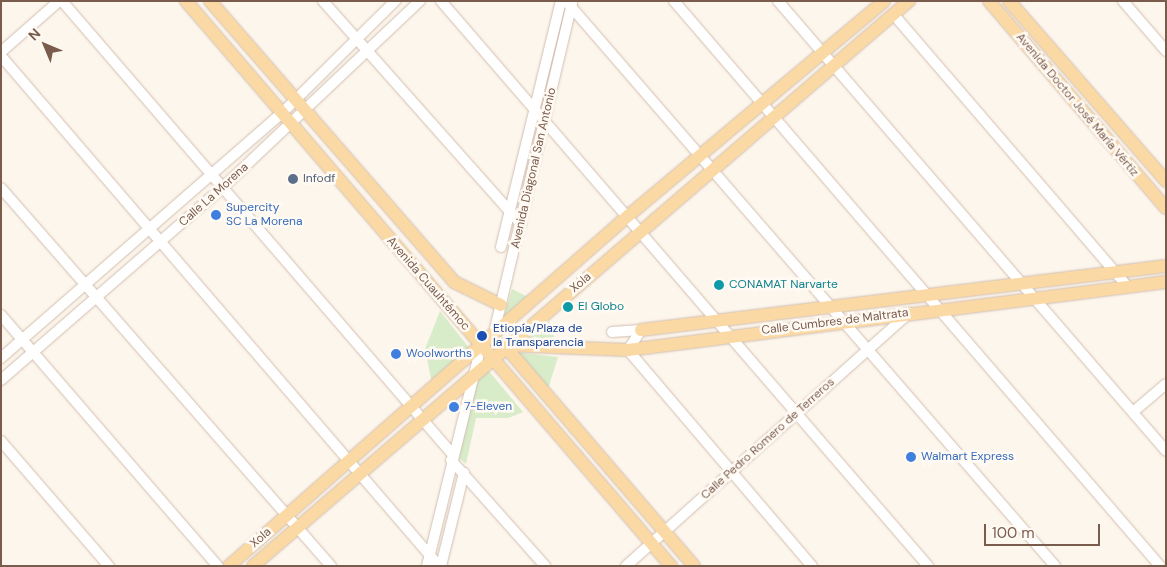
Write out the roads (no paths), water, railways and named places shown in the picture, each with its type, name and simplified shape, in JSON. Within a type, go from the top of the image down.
[{"type":"main road","name":"Avenida Cuauhtémoc","points":[[186,1],[291,126],[671,566]]},
{"type":"main road","name":"Avenida Cuauhtémoc","points":[[210,1],[454,282],[501,305]]},
{"type":"main road","name":"Xola","points":[[253,566],[504,345],[714,170],[909,1]]},
{"type":"main road","name":"Avenida Doctor José María Vértiz","points":[[989,1],[1166,208]]},
{"type":"main road","name":"Avenida Doctor José María Vértiz","points":[[1009,1],[1166,181]]},
{"type":"main road","name":"Xola","points":[[229,566],[628,216],[703,156],[882,2]]},
{"type":"main road","name":"Calle Cumbres de Maltrata","points":[[641,330],[1166,266]]},
{"type":"main road","name":"Calle Cumbres de Maltrata","points":[[504,345],[628,350],[938,308],[1166,282]]},
{"type":"main road","points":[[504,345],[694,566]]},
{"type":"street","points":[[1,52],[60,1],[411,406],[464,473],[545,566]]},
{"type":"street","points":[[323,1],[521,224]]},
{"type":"street","name":"Calle La Morena","points":[[1,358],[282,114],[396,1]]},
{"type":"street","name":"Calle La Morena","points":[[1,380],[159,244],[291,126],[420,1]]},
{"type":"street","points":[[442,1],[928,566]]},
{"type":"street","points":[[674,1],[1160,566]]},
{"type":"street","points":[[778,1],[1032,298],[1166,451]]},
{"type":"street","points":[[1123,1],[1166,50]]},
{"type":"street","points":[[568,3],[703,156],[843,322],[1055,566]]},
{"type":"street","name":"Avenida Diagonal San Antonio","points":[[501,247],[535,109],[568,3]]},
{"type":"street","name":"Avenida Diagonal San Antonio","points":[[494,334],[545,120],[568,3]]},
{"type":"street","points":[[894,15],[1128,287]]},
{"type":"street","points":[[1,56],[159,244],[440,566]]},
{"type":"street","points":[[1,188],[330,566]]},
{"type":"street","name":"Calle Pedro Romero de Terreros","points":[[626,566],[910,312]]},
{"type":"street","points":[[1,315],[218,566]]},
{"type":"street","points":[[641,330],[628,350],[812,566]]},
{"type":"street","name":"Calle Cumbres de Maltrata","points":[[612,332],[641,330]]},
{"type":"street","points":[[426,566],[471,375],[481,346]]},
{"type":"street","points":[[1133,412],[1166,384]]},
{"type":"street","points":[[1,440],[109,566]]},
{"type":"street","points":[[440,566],[464,473]]},
{"type":"place","name":"Infodf","points":[[293,179]]},
{"type":"place","name":"Supercity SC La Morena","points":[[216,215]]},
{"type":"place","name":"CONAMAT Narvarte","points":[[719,285]]},
{"type":"place","name":"El Globo","points":[[568,307]]},
{"type":"place","name":"Etiopía/Plaza de la Transparencia","points":[[482,336]]},
{"type":"place","name":"Woolworths","points":[[396,354]]},
{"type":"place","name":"7-Eleven","points":[[454,407]]},
{"type":"place","name":"Walmart Express","points":[[911,457]]}]
